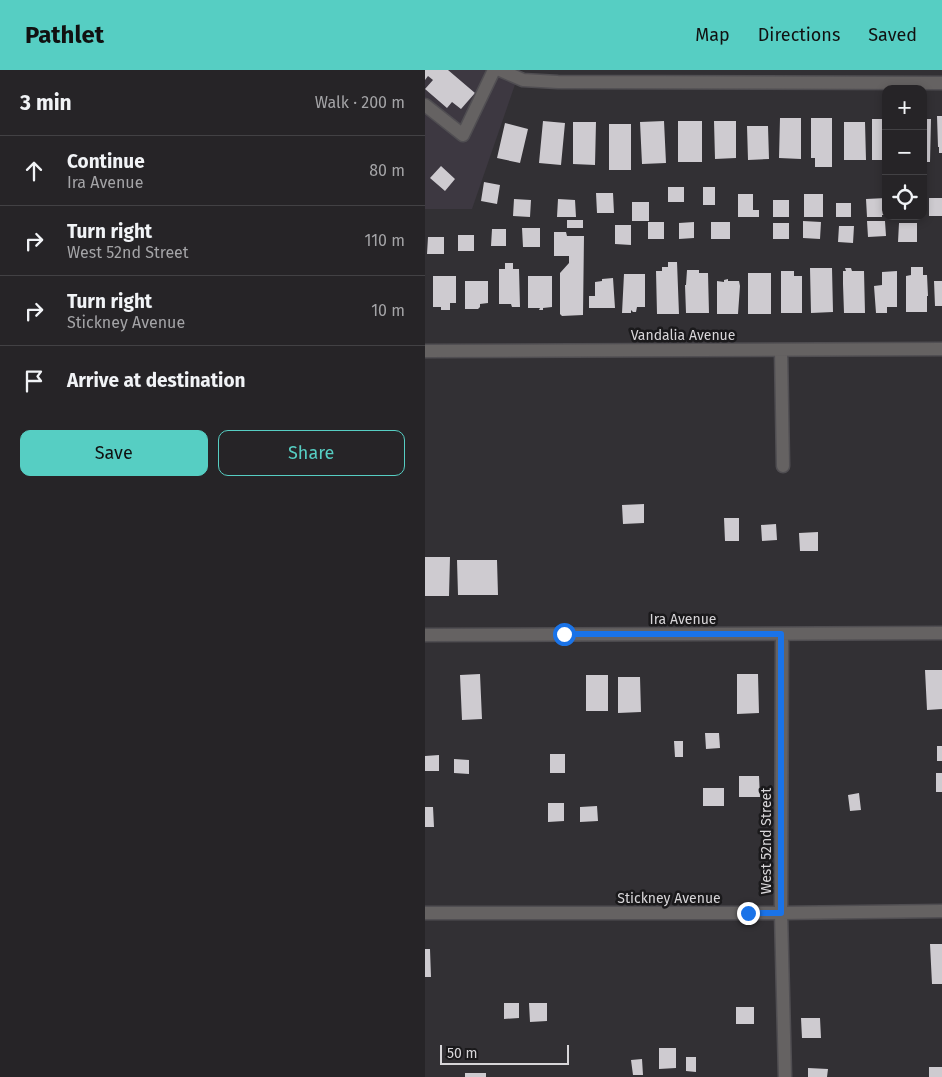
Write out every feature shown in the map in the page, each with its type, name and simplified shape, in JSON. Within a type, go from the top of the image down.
[{"type":"street","points":[[425,105],[463,135],[494,70]]},
{"type":"street","points":[[500,70],[523,80],[558,82],[942,83]]},
{"type":"street","name":"Vandalia Avenue","points":[[425,350],[942,349]]},
{"type":"street","points":[[781,350],[783,466]]},
{"type":"street","name":"Ira Avenue","points":[[425,635],[942,633]]},
{"type":"street","name":"West 52nd Street","points":[[781,634],[781,913],[785,1077]]},
{"type":"street","name":"Stickney Avenue","points":[[425,913],[781,913],[942,910]]},
{"type":"shaded area","points":[[425,70],[520,70],[472,209],[425,209]]},
{"type":"building","points":[[425,70],[448,70],[475,93],[461,109],[452,102],[447,108],[425,89],[433,80],[428,76],[425,80]]},
{"type":"building","points":[[937,116],[942,116],[942,153],[939,153],[938,147]]},
{"type":"building","points":[[780,118],[801,118],[801,159],[779,158]]},
{"type":"building","points":[[811,118],[832,118],[832,167],[815,167],[815,158],[811,158]]},
{"type":"building","points":[[872,119],[882,119],[882,160],[872,160]]},
{"type":"building","points":[[927,119],[931,119],[930,162],[927,162]]},
{"type":"building","points":[[543,121],[565,123],[561,165],[539,163]]},
{"type":"building","points":[[664,121],[666,163],[642,164],[640,122]]},
{"type":"building","points":[[678,121],[702,121],[702,162],[678,162]]},
{"type":"building","points":[[714,121],[736,121],[736,158],[715,159]]},
{"type":"building","points":[[573,122],[596,122],[595,165],[573,164]]},
{"type":"building","points":[[844,122],[865,122],[866,160],[844,160]]},
{"type":"building","points":[[505,123],[528,129],[520,163],[497,158]]},
{"type":"building","points":[[609,124],[631,124],[631,170],[609,170]]},
{"type":"building","points":[[747,126],[768,126],[769,159],[748,160]]},
{"type":"building","points":[[441,166],[455,179],[445,191],[430,178]]},
{"type":"building","points":[[484,182],[500,185],[497,204],[481,201]]},
{"type":"building","points":[[668,187],[684,187],[684,202],[668,202]]},
{"type":"building","points":[[703,187],[715,187],[715,205],[703,205]]},
{"type":"building","points":[[596,193],[613,193],[614,213],[597,213]]},
{"type":"building","points":[[738,194],[753,194],[753,210],[759,210],[759,217],[738,217]]},
{"type":"building","points":[[804,194],[823,194],[823,217],[804,217]]},
{"type":"building","points":[[882,198],[882,217],[867,217],[866,199]]},
{"type":"building","points":[[929,198],[942,198],[942,216],[929,216]]},
{"type":"building","points":[[514,199],[531,200],[530,217],[513,216]]},
{"type":"building","points":[[558,199],[575,200],[576,217],[557,217]]},
{"type":"building","points":[[773,200],[789,200],[789,217],[773,217]]},
{"type":"building","points":[[632,202],[649,202],[649,221],[632,221]]},
{"type":"building","points":[[836,203],[851,203],[851,217],[836,217]]},
{"type":"building","points":[[567,220],[583,220],[583,228],[567,228]]},
{"type":"building","points":[[803,221],[821,222],[820,239],[803,238]]},
{"type":"building","points":[[867,221],[885,221],[886,236],[868,237]]},
{"type":"building","points":[[648,222],[664,222],[664,239],[648,239]]},
{"type":"building","points":[[694,222],[694,238],[679,239],[679,223]]},
{"type":"building","points":[[711,222],[730,222],[730,239],[711,239]]},
{"type":"building","points":[[773,223],[789,223],[789,239],[773,239]]},
{"type":"building","points":[[899,223],[917,223],[917,242],[898,242]]},
{"type":"building","points":[[615,225],[631,225],[631,245],[615,244]]},
{"type":"building","points":[[839,226],[854,226],[853,243],[838,242]]},
{"type":"building","points":[[522,228],[540,228],[540,247],[523,247]]},
{"type":"building","points":[[492,229],[506,229],[506,246],[491,246]]},
{"type":"building","points":[[554,232],[566,232],[567,236],[584,236],[583,315],[562,316],[560,314],[560,273],[569,263],[569,256],[554,256]]},
{"type":"building","points":[[458,235],[474,235],[474,251],[458,251]]},
{"type":"building","points":[[428,237],[444,237],[444,254],[427,254]]},
{"type":"building","points":[[668,262],[677,262],[679,314],[657,314],[656,271],[662,271],[662,267],[668,267]]},
{"type":"building","points":[[505,263],[513,263],[513,269],[519,269],[520,307],[512,307],[511,304],[499,304],[499,269],[505,269]]},
{"type":"building","points":[[911,267],[923,267],[923,275],[927,275],[927,312],[906,312],[906,276],[911,275]]},
{"type":"building","points":[[810,268],[832,268],[833,312],[811,313]]},
{"type":"building","points":[[845,268],[851,268],[852,271],[864,271],[865,313],[844,313],[843,271],[846,271]]},
{"type":"building","points":[[687,270],[699,270],[699,273],[708,273],[709,313],[686,313],[685,285]]},
{"type":"building","points":[[781,271],[794,271],[794,276],[802,276],[802,313],[781,313]]},
{"type":"building","points":[[897,271],[897,307],[887,307],[887,313],[876,313],[874,286],[882,285],[882,272]]},
{"type":"building","points":[[748,273],[771,273],[771,314],[748,314]]},
{"type":"building","points":[[624,274],[645,274],[645,307],[637,307],[636,312],[631,310],[631,313],[622,313]]},
{"type":"building","points":[[433,276],[456,276],[456,303],[450,303],[450,310],[441,310],[441,307],[433,307]]},
{"type":"building","points":[[528,276],[552,276],[552,307],[543,308],[543,310],[539,310],[540,308],[528,308]]},
{"type":"building","points":[[613,278],[615,308],[589,308],[589,296],[595,296],[595,282]]},
{"type":"building","points":[[728,279],[728,281],[739,281],[738,314],[717,314],[717,281],[724,282],[724,280]]},
{"type":"building","points":[[465,281],[488,281],[488,303],[480,304],[478,309],[465,309]]},
{"type":"building","points":[[934,281],[942,281],[942,306],[935,306]]},
{"type":"building","points":[[644,504],[644,523],[623,524],[622,505]]},
{"type":"building","points":[[724,518],[739,518],[739,541],[725,541]]},
{"type":"building","points":[[776,524],[777,540],[762,541],[761,525]]},
{"type":"building","points":[[818,532],[818,551],[800,551],[799,533]]},
{"type":"building","points":[[425,557],[450,557],[449,596],[425,596]]},
{"type":"building","points":[[457,560],[497,560],[498,595],[458,595]]},
{"type":"building","points":[[925,670],[942,670],[942,709],[927,710]]},
{"type":"building","points":[[480,674],[482,719],[462,720],[460,675]]},
{"type":"building","points":[[737,674],[758,674],[759,713],[737,714]]},
{"type":"building","points":[[586,675],[608,675],[608,711],[586,711]]},
{"type":"building","points":[[618,677],[640,677],[641,712],[618,713]]},
{"type":"building","points":[[705,733],[719,733],[720,748],[706,749]]},
{"type":"building","points":[[674,741],[683,741],[683,757],[675,757]]},
{"type":"building","points":[[937,746],[942,746],[942,761],[937,761]]},
{"type":"building","points":[[550,754],[565,754],[565,773],[550,773]]},
{"type":"building","points":[[439,755],[439,771],[425,771],[425,756]]},
{"type":"building","points":[[454,759],[469,760],[469,774],[454,773]]},
{"type":"building","points":[[936,773],[942,773],[942,792],[936,792]]},
{"type":"building","points":[[739,776],[759,776],[760,797],[739,797]]},
{"type":"building","points":[[703,788],[724,788],[724,806],[703,806]]},
{"type":"building","points":[[859,793],[861,810],[850,811],[848,795]]},
{"type":"building","points":[[548,803],[564,803],[564,821],[548,822]]},
{"type":"building","points":[[597,806],[598,821],[580,822],[580,807]]},
{"type":"building","points":[[425,807],[433,807],[434,827],[425,827]]},
{"type":"building","points":[[930,944],[942,944],[942,984],[932,984]]},
{"type":"building","points":[[425,949],[430,949],[431,977],[425,977]]},
{"type":"building","points":[[504,1003],[519,1003],[519,1018],[504,1019]]},
{"type":"building","points":[[529,1003],[547,1003],[547,1021],[530,1022]]},
{"type":"building","points":[[736,1007],[754,1007],[754,1024],[736,1024]]},
{"type":"building","points":[[801,1018],[820,1018],[821,1038],[802,1038]]},
{"type":"building","points":[[659,1048],[676,1048],[676,1068],[659,1069]]},
{"type":"building","points":[[686,1057],[696,1057],[696,1072],[686,1071]]},
{"type":"building","points":[[642,1059],[643,1075],[633,1075],[631,1060]]},
{"type":"building","points":[[929,1067],[942,1067],[942,1077],[929,1077]]},
{"type":"building","points":[[808,1068],[828,1069],[827,1077],[808,1077]]},
{"type":"building","points":[[465,1073],[486,1073],[486,1077],[465,1077]]},
{"type":"route","points":[[564,634],[781,634],[781,913],[748,913]]}]
